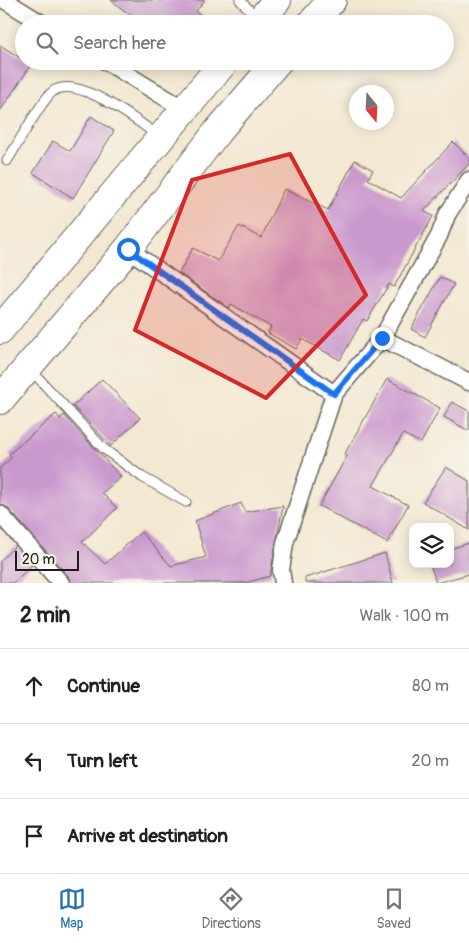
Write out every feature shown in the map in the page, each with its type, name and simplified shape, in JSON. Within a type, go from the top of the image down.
[{"type":"highway","points":[[265,15],[277,0]]},
{"type":"highway","points":[[319,15],[332,0]]},
{"type":"highway","points":[[6,319],[217,70]]},
{"type":"highway","points":[[0,400],[128,249],[217,132],[270,70]]},
{"type":"street","points":[[4,0],[28,15]]},
{"type":"street","points":[[120,70],[184,109]]},
{"type":"street","points":[[283,583],[281,570],[285,543],[334,394],[382,338],[439,236],[446,215],[469,180]]},
{"type":"street","points":[[128,249],[334,394]]},
{"type":"street","points":[[382,338],[469,382]]},
{"type":"street","points":[[0,514],[61,583]]},
{"type":"lane","points":[[240,0],[253,15]]},
{"type":"lane","points":[[8,161],[50,94],[64,88],[75,88],[94,95],[162,137]]},
{"type":"lane","points":[[28,367],[104,449],[142,477],[186,502]]},
{"type":"highlighted area","points":[[290,154],[366,295],[266,398],[135,330],[192,180]]},
{"type":"building","points":[[111,0],[205,0],[196,11],[201,15],[130,15]]},
{"type":"building","points":[[0,45],[15,55],[15,70],[28,70],[0,111]]},
{"type":"building","points":[[91,116],[114,131],[73,198],[33,173],[53,141],[70,151]]},
{"type":"building","points":[[453,142],[469,158],[469,164],[424,211],[433,216],[394,287],[389,284],[367,321],[363,319],[340,360],[302,339],[296,349],[268,333],[271,327],[231,304],[229,308],[179,273],[193,248],[218,261],[239,226],[261,238],[284,189],[328,210],[355,160],[373,170],[368,179],[401,198]]},
{"type":"building","points":[[440,277],[454,284],[425,337],[411,329]]},
{"type":"building","points":[[102,379],[140,418],[111,446],[73,406]]},
{"type":"building","points":[[387,379],[440,408],[421,443],[403,434],[373,486],[408,505],[387,543],[319,506],[347,456],[344,455]]},
{"type":"building","points":[[452,402],[469,411],[469,431],[444,417]]},
{"type":"building","points":[[56,414],[60,419],[64,415],[121,477],[102,493],[117,508],[82,542],[105,564],[141,532],[171,566],[206,557],[195,521],[241,503],[245,512],[283,506],[270,576],[245,583],[71,583],[68,576],[7,507],[0,504],[0,468],[12,457],[9,454]]},
{"type":"building","points":[[446,467],[469,481],[469,530],[423,502]]},
{"type":"building","points":[[469,543],[469,574],[436,583],[431,568],[454,568],[454,548]]},
{"type":"building","points":[[15,546],[32,565],[13,583],[0,583],[0,561]]},
{"type":"building","points":[[385,553],[393,583],[305,583],[305,578]]},
{"type":"route","points":[[128,249],[334,394],[382,338]]}]
